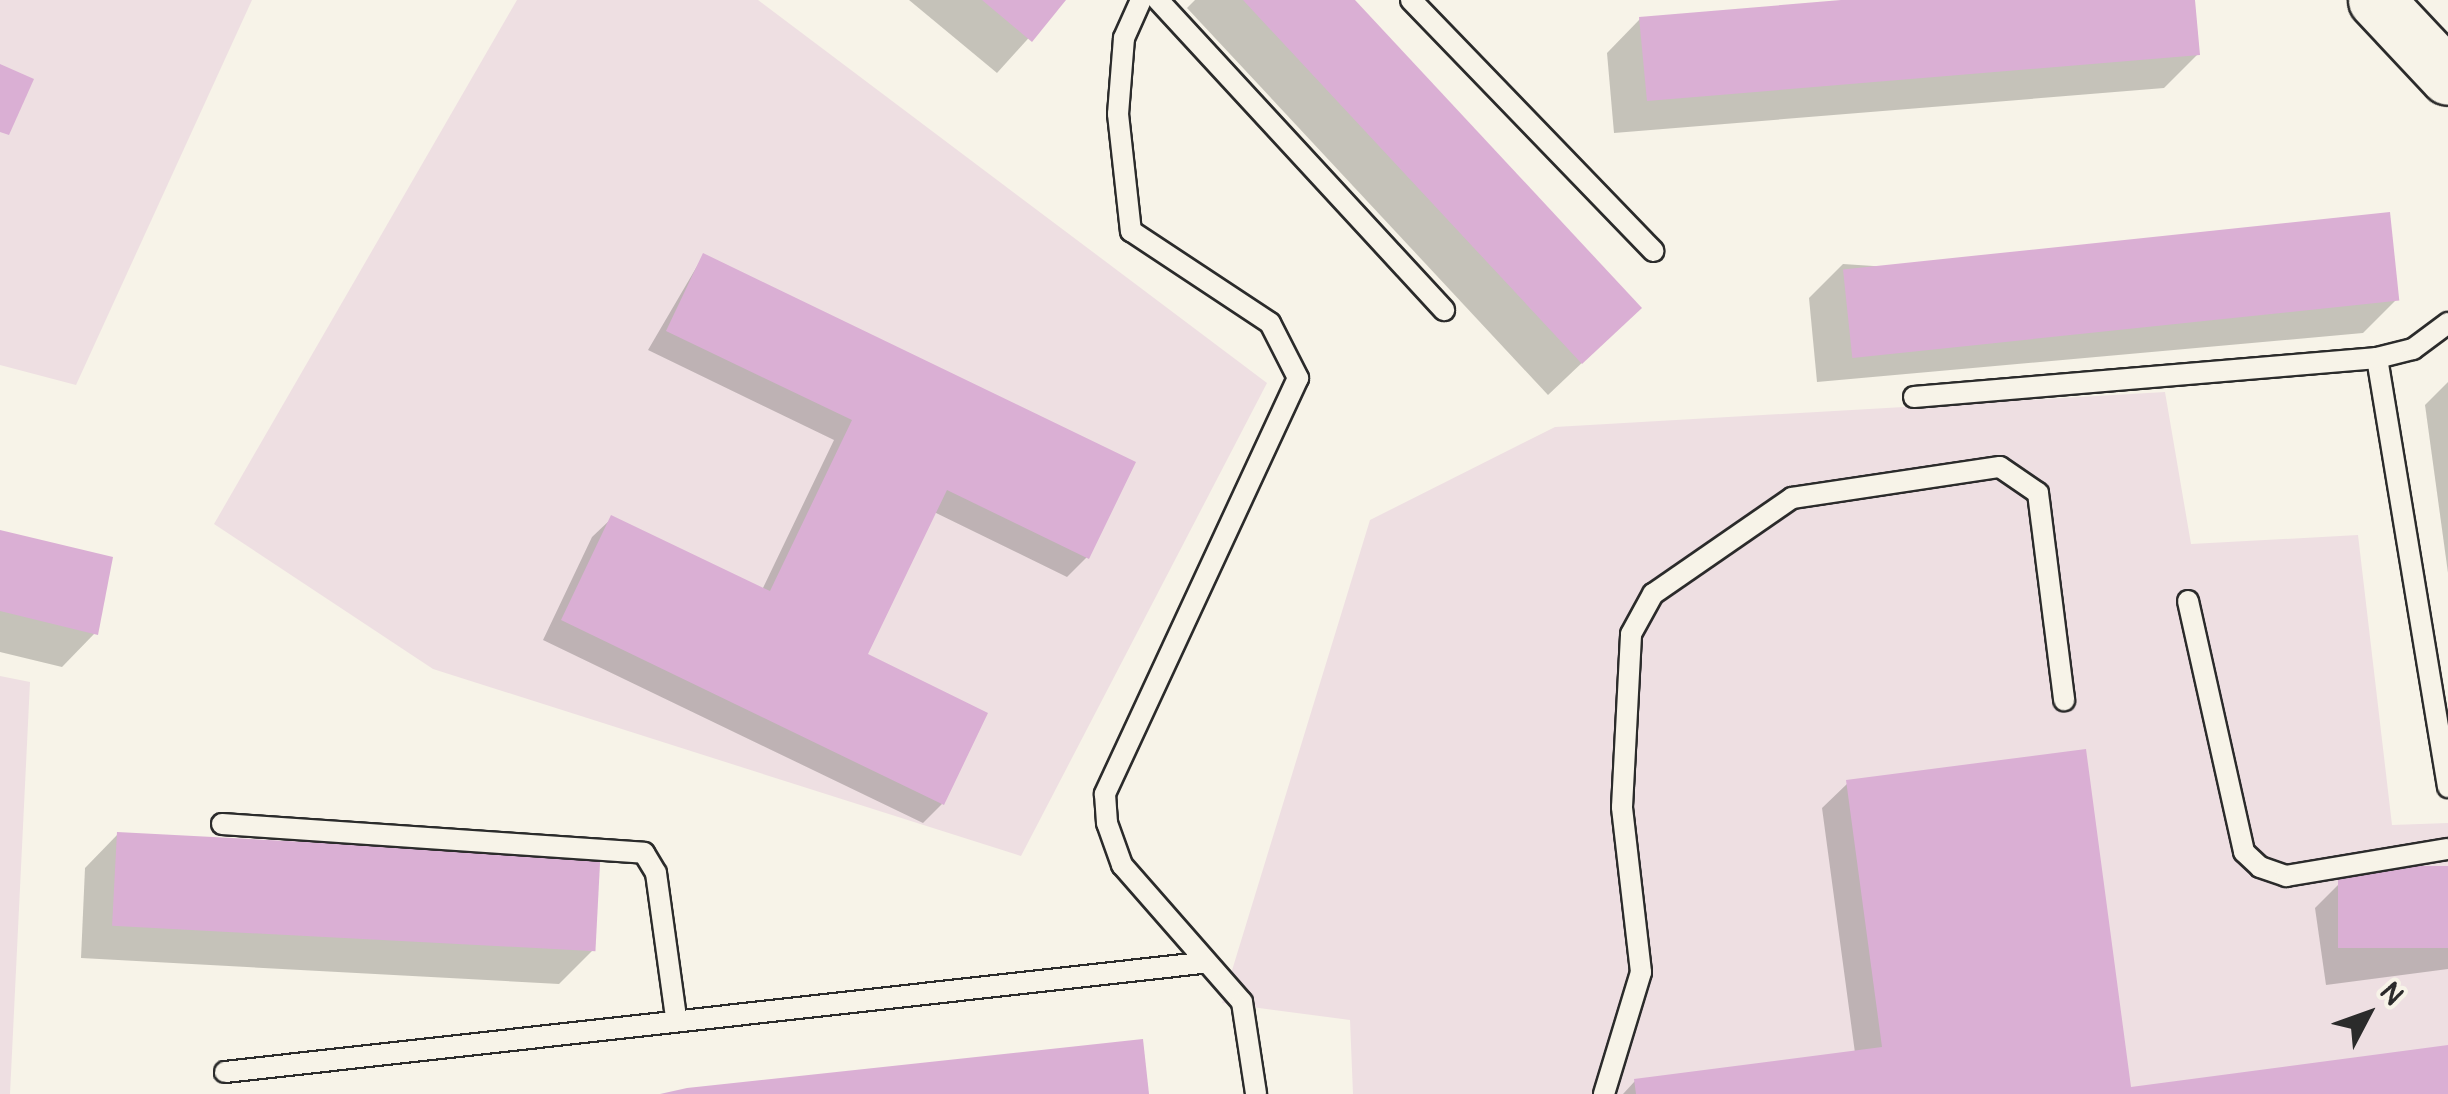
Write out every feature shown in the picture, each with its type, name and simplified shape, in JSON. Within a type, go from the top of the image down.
[{"type":"street","points":[[2376,0],[2448,78]]},
{"type":"lane","points":[[1141,0],[1124,38],[1118,114],[1131,231],[1270,323],[1298,378],[1105,794],[1122,865],[1202,963],[1242,1002],[1256,1094]]},
{"type":"lane","points":[[1158,0],[1444,310]]},
{"type":"lane","points":[[1410,0],[1653,250]]},
{"type":"lane","points":[[1914,396],[2377,358],[2412,349],[2448,323]]},
{"type":"lane","points":[[2377,358],[2448,787]]},
{"type":"lane","points":[[1604,1094],[1641,972],[1622,807],[1631,634],[1654,594],[1792,498],[2000,466],[2038,493],[2064,700]]},
{"type":"lane","points":[[2188,601],[2244,852],[2286,876],[2448,850]]},
{"type":"lane","points":[[222,824],[644,853],[656,874],[676,1018]]},
{"type":"lane","points":[[225,1072],[676,1018],[1202,963]]},
{"type":"shaded area","points":[[0,0],[252,0],[76,385],[0,365]]},
{"type":"shaded area","points":[[517,0],[758,0],[1267,383],[1021,856],[433,669],[214,524]]},
{"type":"shaded area","points":[[2165,392],[2191,544],[2358,535],[2392,825],[2448,823],[2448,1094],[1353,1094],[1350,1020],[1222,1003],[1370,520],[1555,427]]},
{"type":"shaded area","points":[[0,676],[30,682],[10,1094],[0,1094]]},
{"type":"building","points":[[982,0],[1066,0],[1032,42]]},
{"type":"building","points":[[1243,0],[1355,0],[1642,308],[1582,364]]},
{"type":"building","points":[[1841,0],[2195,0],[2200,55],[1647,101],[1639,17]]},
{"type":"building","points":[[0,64],[34,79],[9,135],[0,132]]},
{"type":"building","points":[[2390,212],[2399,301],[1852,358],[1843,269]]},
{"type":"building","points":[[703,253],[1136,462],[1089,559],[947,490],[868,654],[988,713],[944,805],[561,620],[611,515],[770,591],[852,420],[666,331]]},
{"type":"building","points":[[0,530],[113,557],[98,635],[0,611]]},
{"type":"building","points":[[2086,749],[2131,1087],[2448,1045],[2448,1094],[1636,1094],[1634,1079],[1882,1047],[1846,780]]},
{"type":"building","points":[[117,832],[600,857],[595,951],[112,926]]},
{"type":"building","points":[[2338,866],[2448,866],[2448,948],[2338,948]]},
{"type":"building","points":[[1143,1039],[1149,1094],[660,1094],[687,1088]]}]
